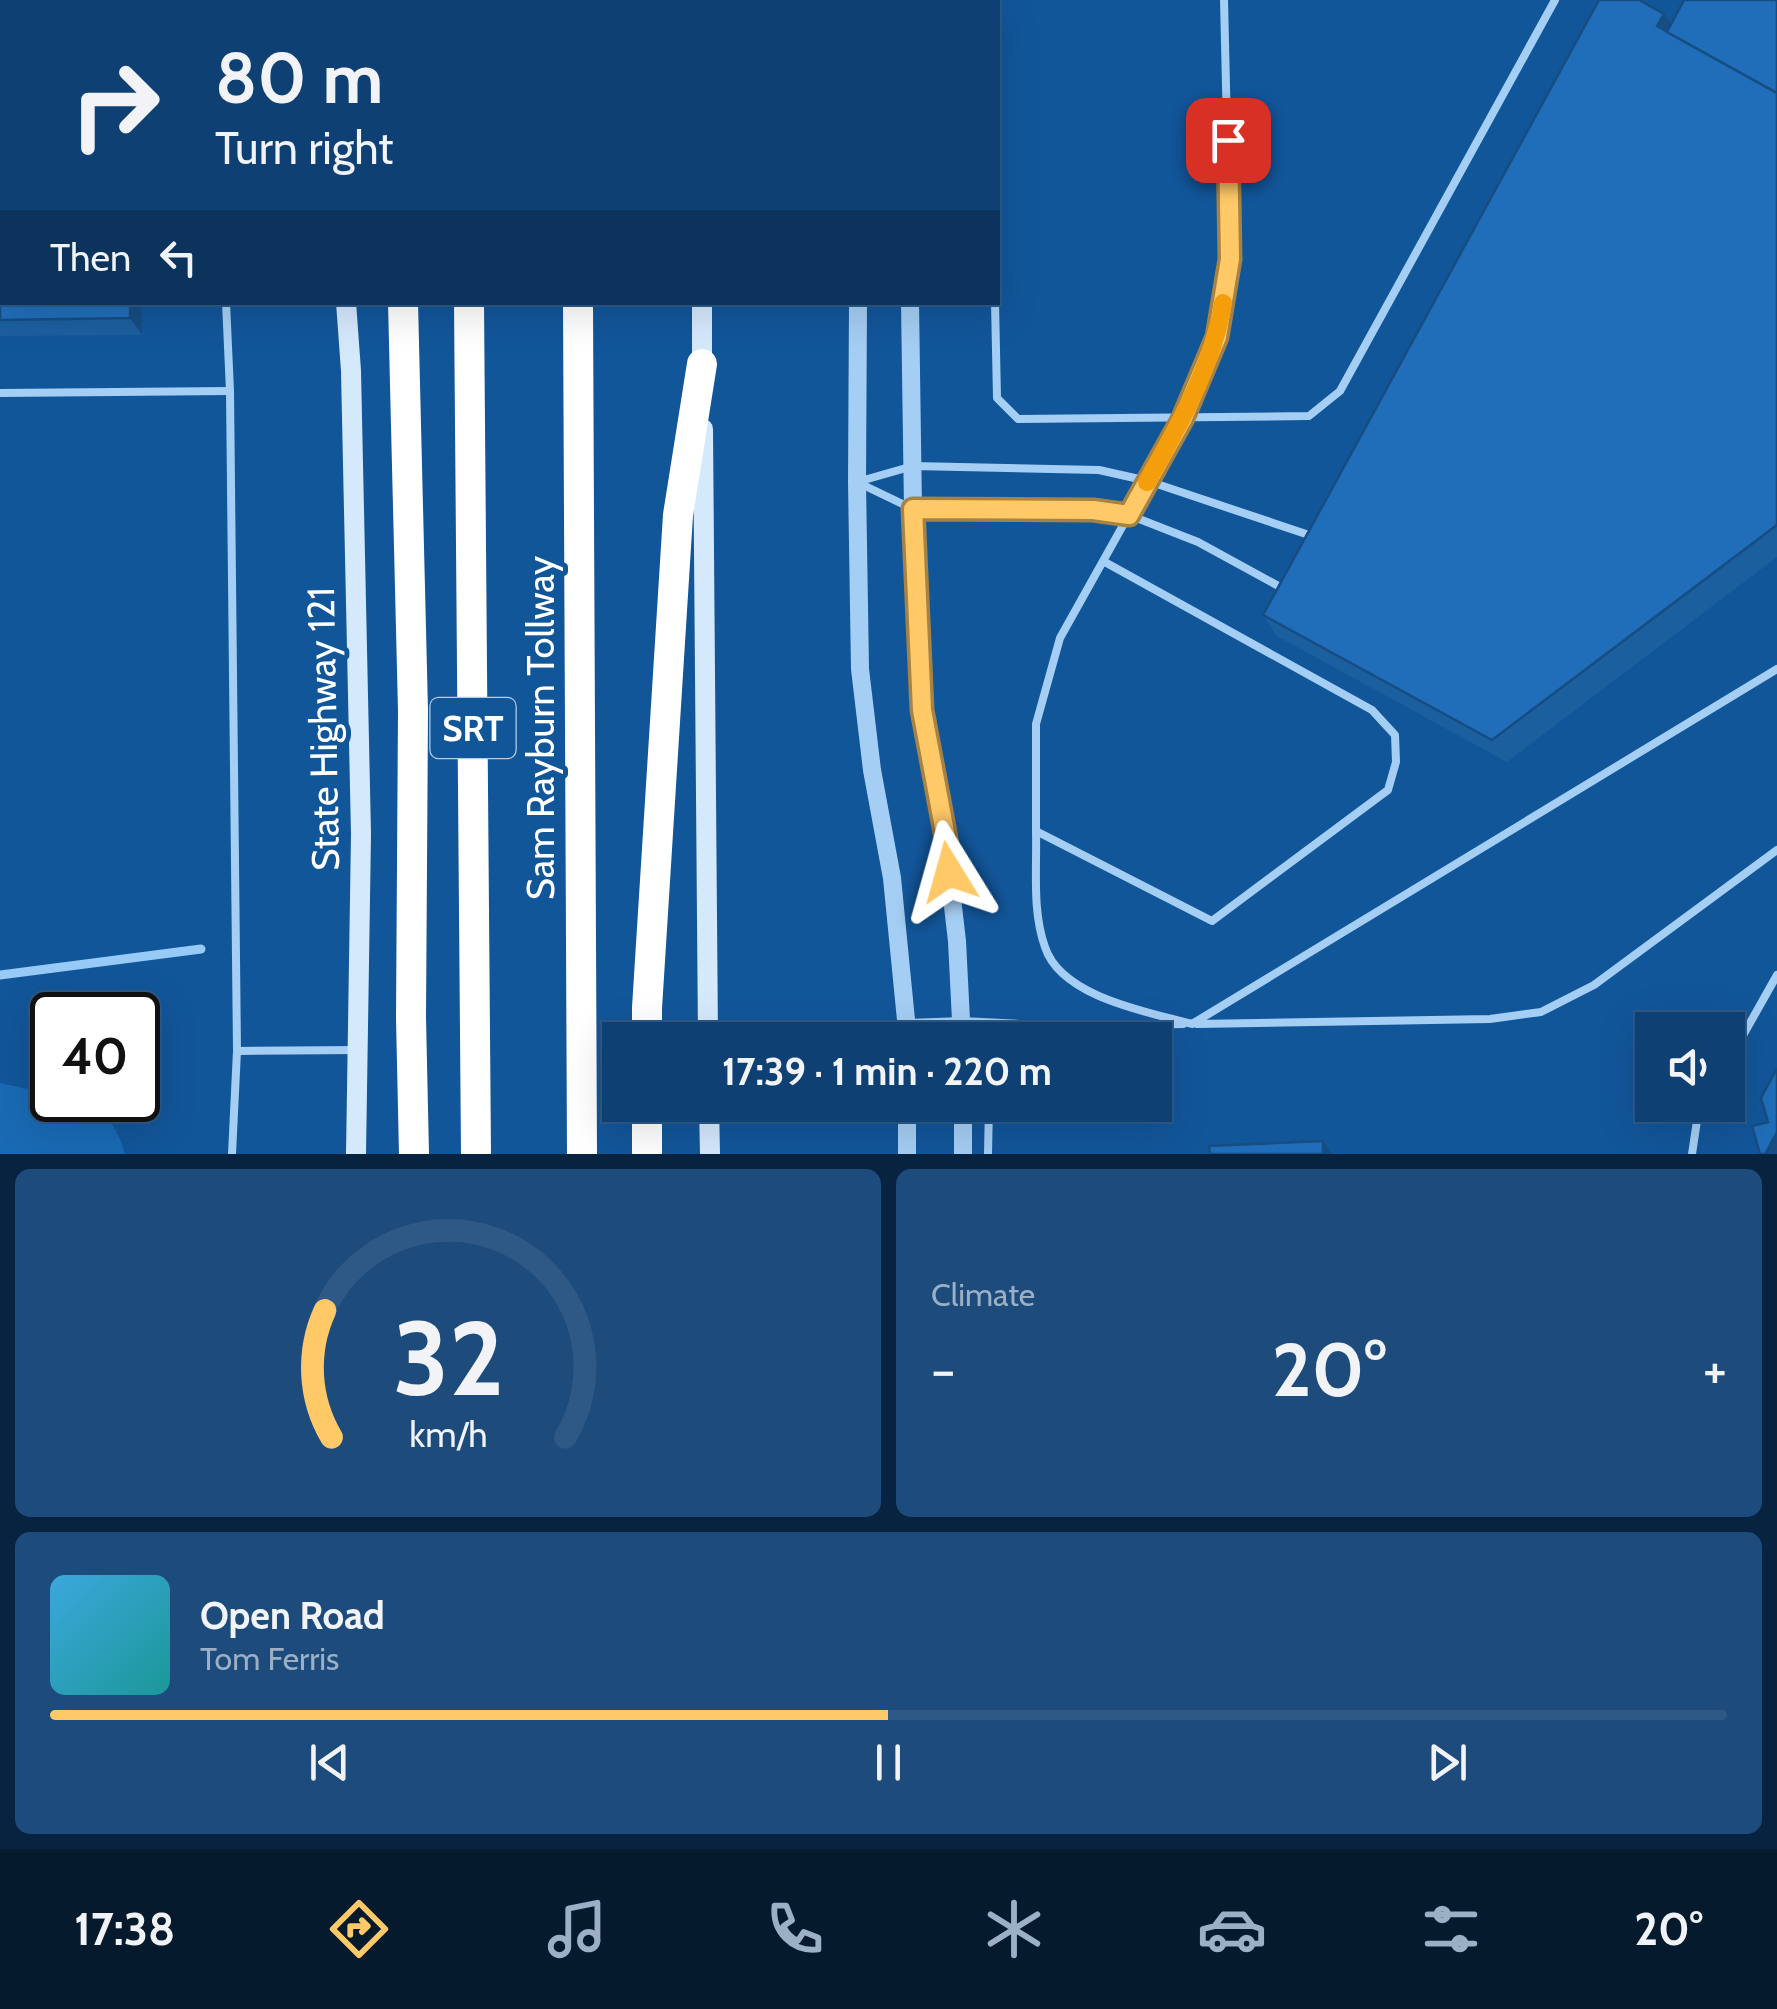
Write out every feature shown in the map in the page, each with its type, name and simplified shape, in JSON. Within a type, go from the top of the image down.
[{"type":"highway","points":[[403,305],[413,712],[414,1154]]},
{"type":"highway","name":"Sam Rayburn Tollway","points":[[469,305],[476,1154]]},
{"type":"highway","name":"Sam Rayburn Tollway","points":[[578,305],[582,1154]]},
{"type":"highway","points":[[647,1022],[678,515],[702,364]]},
{"type":"highway","points":[[647,1122],[648,1154]]},
{"type":"main road","name":"State Highway 121","points":[[346,305],[361,834],[356,1154]]},
{"type":"main road","points":[[350,371],[354,305]]},
{"type":"main road","points":[[702,305],[708,1022]]},
{"type":"main road","points":[[709,1122],[710,1154]]},
{"type":"street","points":[[858,305],[860,670],[872,770],[892,878],[907,1022]]},
{"type":"street","points":[[910,305],[913,509],[922,710],[946,838],[962,1022]]},
{"type":"street","points":[[907,1122],[907,1154]]},
{"type":"street","points":[[963,1122],[964,1154]]},
{"type":"lane","points":[[1224,0],[1230,259],[1217,337],[1183,418],[1060,638],[1036,724],[1037,908],[1045,948],[1053,964],[1072,980],[1110,1001],[1192,1024],[1777,669]]},
{"type":"lane","points":[[995,305],[997,398],[1018,420],[1309,416],[1340,391],[1555,0]]},
{"type":"lane","points":[[226,305],[237,1051],[232,1154]]},
{"type":"lane","points":[[0,393],[230,391]]},
{"type":"lane","points":[[857,482],[914,466],[1099,470],[1148,481],[1329,541]]},
{"type":"lane","points":[[857,482],[913,509],[1093,510],[1129,515],[1198,542],[1299,597]]},
{"type":"lane","points":[[1036,831],[1212,921],[1388,790],[1396,762],[1395,735],[1372,710],[1102,561]]},
{"type":"lane","points":[[1172,1024],[1490,1019],[1541,1012],[1594,984],[1777,850]]},
{"type":"lane","points":[[1745,1032],[1777,975]]},
{"type":"lane","points":[[237,1051],[358,1050]]},
{"type":"lane","points":[[988,1154],[989,1122]]},
{"type":"lane","points":[[1692,1154],[1697,1122]]},
{"type":"shaded area","points":[[0,1083],[30,1089],[30,1122],[111,1122],[125,1154],[0,1154]]},
{"type":"building","points":[[1599,0],[1639,0],[1664,14],[1657,26],[1777,93],[1777,525],[1492,740],[1263,615]]},
{"type":"building","points":[[1684,0],[1777,0],[1777,93],[1667,32]]},
{"type":"building","points":[[0,305],[130,305],[130,318],[0,320]]},
{"type":"building","points":[[1777,1068],[1777,1132],[1765,1154],[1760,1154],[1752,1126],[1768,1122],[1761,1098]]},
{"type":"building","points":[[1323,1141],[1323,1154],[1210,1154],[1209,1146]]},
{"type":"waterway","points":[[0,975],[201,949]]},
{"type":"slow traffic","points":[[1147,482],[1183,418],[1217,337],[1223,303]]},
{"type":"route","points":[[949,872],[922,710],[913,509],[1093,510],[1129,515],[1183,418],[1217,337],[1230,259],[1228,140]]}]
